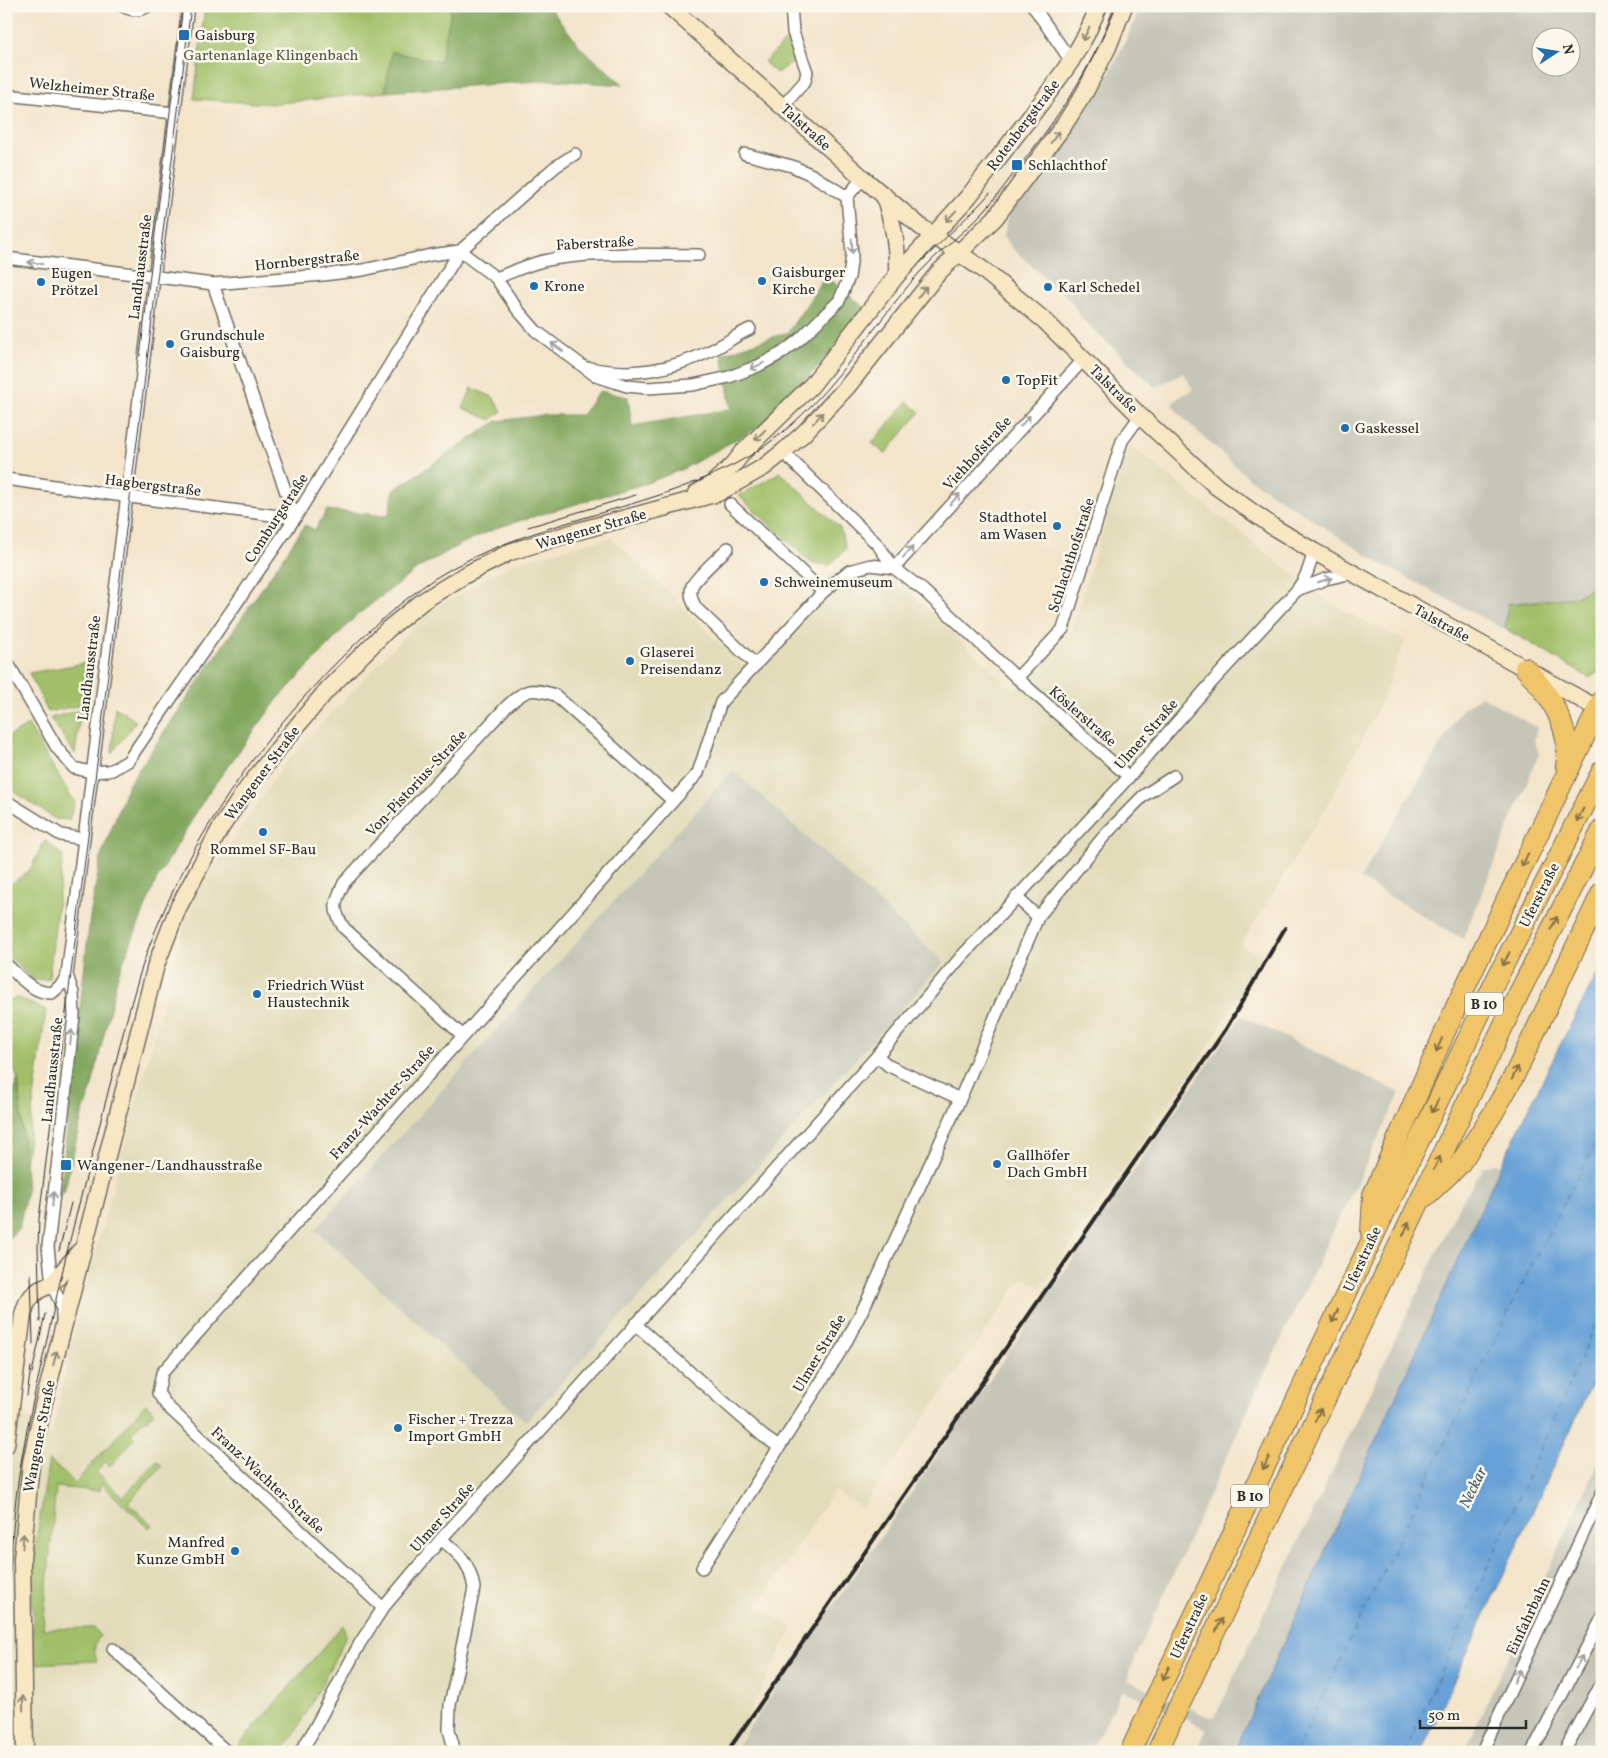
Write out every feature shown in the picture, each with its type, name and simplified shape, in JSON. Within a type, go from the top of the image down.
[{"type":"highway","name":"B 10","points":[[1525,668],[1542,688],[1560,717],[1568,760],[1565,775]]},
{"type":"highway","name":"B 10","points":[[1371,1240],[1373,1195],[1459,1000],[1565,775],[1600,706]]},
{"type":"highway","name":"Uferstraße","points":[[1130,1752],[1371,1240],[1496,980],[1602,771]]},
{"type":"highway","name":"Uferstraße","points":[[1157,1752],[1514,1002],[1602,830]]},
{"type":"highway","name":"B 10","points":[[1416,1207],[1459,1165],[1492,1116],[1513,1078],[1602,892]]},
{"type":"highway","points":[[1171,1752],[1190,1685]]},
{"type":"street","points":[[123,6],[133,10],[144,9],[148,6]]},
{"type":"street","name":"Landhausstraße","points":[[62,1332],[62,1307],[52,1284],[48,1247],[74,1016],[73,993],[67,975],[188,6]]},
{"type":"street","name":"Talstraße","points":[[669,6],[864,179],[933,235],[982,269],[1045,322],[1140,416],[1217,487],[1275,528],[1313,551],[1489,649],[1600,706]]},
{"type":"street","points":[[783,106],[805,81],[807,72],[792,32],[791,6]]},
{"type":"street","points":[[1033,6],[1071,61]]},
{"type":"street","name":"Rotenbergstraße","points":[[933,235],[969,196],[1044,99],[1071,61],[1099,6]]},
{"type":"street","name":"Rotenbergstraße","points":[[958,252],[995,218],[1064,125],[1085,92],[1108,48],[1124,6]]},
{"type":"street","name":"Welzheimer Straße","points":[[6,95],[174,113]]},
{"type":"street","points":[[575,154],[555,167],[460,251],[496,278],[517,309],[536,331],[596,376],[627,386],[647,388],[693,385],[729,377],[758,366],[782,353],[800,339],[839,301],[849,278],[852,254],[847,197],[864,179]]},
{"type":"street","points":[[745,154],[792,166],[812,175],[847,197]]},
{"type":"street","points":[[884,195],[895,232],[898,275]]},
{"type":"street","name":"Wangener Straße","points":[[677,504],[712,484],[811,386],[898,275],[933,235]]},
{"type":"street","name":"Hornbergstraße","points":[[6,258],[214,284],[363,270],[460,251]]},
{"type":"street","name":"Comburgstraße","points":[[91,772],[112,770],[128,761],[296,518],[460,251]]},
{"type":"street","name":"Wangener Straße","points":[[25,1752],[22,1559],[31,1463],[43,1406],[156,965],[178,908],[220,829],[246,790],[277,750],[328,690],[388,629],[423,601],[465,575],[510,552],[578,531],[718,493],[764,467],[784,452],[847,386],[928,284],[958,252]]},
{"type":"street","name":"Faberstraße","points":[[496,278],[530,265],[562,258],[699,255]]},
{"type":"street","points":[[214,284],[296,518]]},
{"type":"street","points":[[584,366],[624,373],[654,370],[702,355],[750,328]]},
{"type":"street","name":"Viehhofstraße","points":[[894,568],[1084,359]]},
{"type":"street","name":"Schlachthofstraße","points":[[1017,678],[1063,629],[1122,441],[1140,416]]},
{"type":"street","points":[[784,452],[878,545],[894,568],[923,590],[1017,678]]},
{"type":"street","name":"Hagbergstraße","points":[[6,479],[127,497],[296,518]]},
{"type":"street","points":[[730,504],[823,592],[849,571],[871,565],[894,568]]},
{"type":"street","points":[[728,548],[693,584],[692,602],[756,665]]},
{"type":"street","name":"Ulmer Straße","points":[[300,1752],[360,1643],[383,1608],[441,1539],[877,1056],[961,957],[1129,777],[1213,680],[1297,590],[1305,580],[1311,564],[1313,551]]},
{"type":"street","name":"Ulmer Straße","points":[[1297,590],[1326,579],[1353,573]]},
{"type":"street","name":"Franz-Wachter-Straße","points":[[383,1608],[167,1406],[158,1393],[162,1373],[698,773],[722,702],[823,592]]},
{"type":"street","points":[[6,660],[58,748],[74,768],[91,772]]},
{"type":"street","name":"Köslerstraße","points":[[1017,678],[1129,777]]},
{"type":"street","name":"Von-Pistorius-Straße","points":[[462,1035],[344,928],[336,916],[335,907],[336,899],[344,883],[507,706],[522,693],[538,689],[555,695],[673,801]]},
{"type":"street","name":"Ulmer Straße","points":[[702,1568],[844,1346],[910,1212],[1038,917],[1105,835],[1130,809],[1143,796],[1174,776]]},
{"type":"street","points":[[6,801],[61,834],[83,839]]},
{"type":"street","points":[[1016,897],[1038,917]]},
{"type":"street","points":[[6,964],[28,985],[39,992],[52,993],[62,984],[67,975]]},
{"type":"street","points":[[877,1056],[889,1066],[960,1099]]},
{"type":"street","name":"Wangener Straße","points":[[6,1445],[23,1314],[27,1303],[39,1290],[52,1284],[84,1245]]},
{"type":"street","points":[[635,1324],[763,1436],[779,1447]]},
{"type":"street","name":"Einfahrbahn","points":[[1482,1752],[1602,1493]]},
{"type":"street","points":[[441,1539],[464,1559],[471,1574],[474,1588],[450,1704],[449,1730],[455,1752]]},
{"type":"street","points":[[1532,1752],[1602,1618]]},
{"type":"street","points":[[113,1649],[227,1752]]},
{"type":"street","points":[[1564,1752],[1602,1682]]},
{"type":"shaded area","points":[[1139,6],[1602,6],[1602,654],[1589,675],[1376,561],[1251,480],[1184,419],[1172,405],[1178,398],[1193,390],[1184,373],[1155,387],[1083,320],[1071,301],[1013,249],[1004,236],[1006,223],[1013,207],[1045,168],[1105,83],[1135,21]]},
{"type":"shaded area","points":[[1129,445],[1334,606],[1405,641],[1382,700],[1328,804],[1241,945],[1262,958],[1208,1047],[1041,1288],[1023,1277],[862,1508],[834,1491],[757,1606],[792,1628],[745,1722],[749,1725],[730,1752],[6,1752],[6,1398],[51,1438],[78,1315],[191,902],[285,763],[426,613],[514,563],[611,537],[746,669],[832,573],[879,576],[908,591],[1014,691],[1072,630]]},
{"type":"shaded area","points":[[1481,696],[1537,728],[1534,740],[1539,753],[1463,939],[1360,879],[1461,710]]},
{"type":"shaded area","points":[[733,770],[944,962],[526,1422],[315,1230]]},
{"type":"shaded area","points":[[1241,1016],[1400,1093],[1260,1383],[1129,1672],[1128,1680],[1211,1718],[1212,1716],[1215,1717],[1457,1210],[1483,1167],[1496,1164],[1501,1165],[1234,1752],[1196,1752],[1207,1729],[1123,1690],[1090,1752],[732,1752]]},
{"type":"shaded area","points":[[1602,1455],[1602,1752],[1464,1752]]},
{"type":"green space","name":"Gartenanlage Klingenbach","points":[[205,6],[449,6],[451,13],[440,62],[392,52],[385,92],[271,104],[194,99]]},
{"type":"green space","points":[[449,6],[546,6],[551,9],[581,48],[624,85],[552,80],[385,92],[392,52],[440,62],[451,13]]},
{"type":"green space","points":[[787,40],[796,61],[776,73],[764,62]]},
{"type":"green space","points":[[826,276],[866,309],[773,419],[685,468],[647,483],[499,527],[459,545],[417,569],[356,616],[277,700],[206,796],[156,881],[118,975],[64,1193],[60,1193],[90,917],[101,856],[128,785],[305,525],[315,530],[327,510],[388,516],[394,490],[497,421],[545,415],[582,415],[600,391],[628,397],[632,426],[731,409],[722,354],[788,332]]},
{"type":"green space","points":[[472,388],[493,397],[502,411],[491,420],[463,408]]},
{"type":"green space","points":[[907,402],[920,412],[885,454],[872,443]]},
{"type":"green space","points":[[780,472],[840,528],[846,549],[829,566],[810,562],[739,496]]},
{"type":"green space","points":[[1602,581],[1602,670],[1589,678],[1505,628],[1508,604],[1576,597]]},
{"type":"green space","points":[[86,663],[82,705],[48,712],[29,673]]},
{"type":"green space","points":[[115,707],[136,721],[112,753]]},
{"type":"green space","points":[[81,710],[75,754],[50,718]]},
{"type":"green space","points":[[28,725],[75,803],[69,820],[55,819],[6,786],[6,738]]},
{"type":"green space","points":[[45,840],[63,856],[49,979],[32,980],[6,953],[6,888],[30,870]]},
{"type":"green space","points":[[16,997],[46,1010],[25,1165],[18,1079],[6,1049],[6,1002]]},
{"type":"green space","points":[[18,1079],[27,1189],[19,1228],[6,1241],[6,1111]]},
{"type":"green space","points":[[146,1404],[154,1412],[146,1421],[144,1419],[131,1434],[135,1438],[110,1466],[105,1462],[96,1472],[123,1497],[157,1461],[162,1466],[128,1503],[152,1525],[149,1528],[100,1483],[99,1491],[56,1487],[43,1629],[95,1628],[100,1636],[95,1648],[97,1661],[34,1664],[32,1582],[35,1549],[49,1460],[75,1483]]},
{"type":"green space","points":[[343,1625],[346,1635],[337,1655],[307,1712],[283,1752],[242,1752],[237,1747]]},
{"type":"water","name":"Neckar","points":[[1602,965],[1602,1362],[1421,1752],[1234,1752],[1501,1165]]},
{"type":"ferry route","points":[[1296,1752],[1521,1286],[1602,1130]]},
{"type":"ferry route","points":[[1405,1752],[1602,1311]]},
{"type":"tram line","points":[[140,356],[183,6]]},
{"type":"tram line","points":[[40,1322],[39,1219],[191,6]]},
{"type":"tram line","points":[[10,1752],[9,1605],[16,1500],[31,1410],[57,1294],[124,1032],[150,944],[186,866],[230,791],[311,689],[374,626],[397,606],[434,579],[469,559],[506,543],[660,495],[698,481],[735,464],[764,446],[790,426],[836,378],[919,273],[976,219],[997,195],[1061,111],[1097,50],[1116,6]]},
{"type":"tram line","points":[[921,262],[990,193]]},
{"type":"tram line","points":[[528,527],[636,495]]},
{"type":"tram line","points":[[59,1251],[71,1203]]},
{"type":"tram line","points":[[31,1274],[33,1344]]},
{"type":"tram line","points":[[32,1373],[45,1314]]},
{"type":"tram line","points":[[27,1396],[31,1367]]},
{"type":"railway","points":[[727,1752],[1226,1029],[1285,928]]},
{"type":"place","name":"Gaisburg","points":[[184,35]]},
{"type":"place","name":"Schlachthof","points":[[1017,165]]},
{"type":"place","name":"Gaisburger Kirche","points":[[762,281]]},
{"type":"place","name":"Eugen Prötzel","points":[[41,282]]},
{"type":"place","name":"Krone","points":[[534,286]]},
{"type":"place","name":"Karl Schedel","points":[[1048,287]]},
{"type":"place","name":"Grundschule Gaisburg","points":[[170,344]]},
{"type":"place","name":"TopFit","points":[[1006,380]]},
{"type":"place","name":"Gaskessel","points":[[1345,428]]},
{"type":"place","name":"Stadthotel am Wasen","points":[[1057,526]]},
{"type":"place","name":"Schweinemuseum","points":[[764,582]]},
{"type":"place","name":"Glaserei Preisendanz","points":[[630,661]]},
{"type":"place","name":"Rommel SF-Bau","points":[[263,832]]},
{"type":"place","name":"Friedrich Wüst Haustechnik","points":[[257,994]]},
{"type":"place","name":"Gallhöfer Dach GmbH","points":[[997,1164]]},
{"type":"place","name":"Wangener-/Landhausstraße","points":[[66,1165]]},
{"type":"place","name":"Fischer + Trezza Import GmbH","points":[[398,1428]]},
{"type":"place","name":"Manfred Kunze GmbH","points":[[235,1551]]}]
